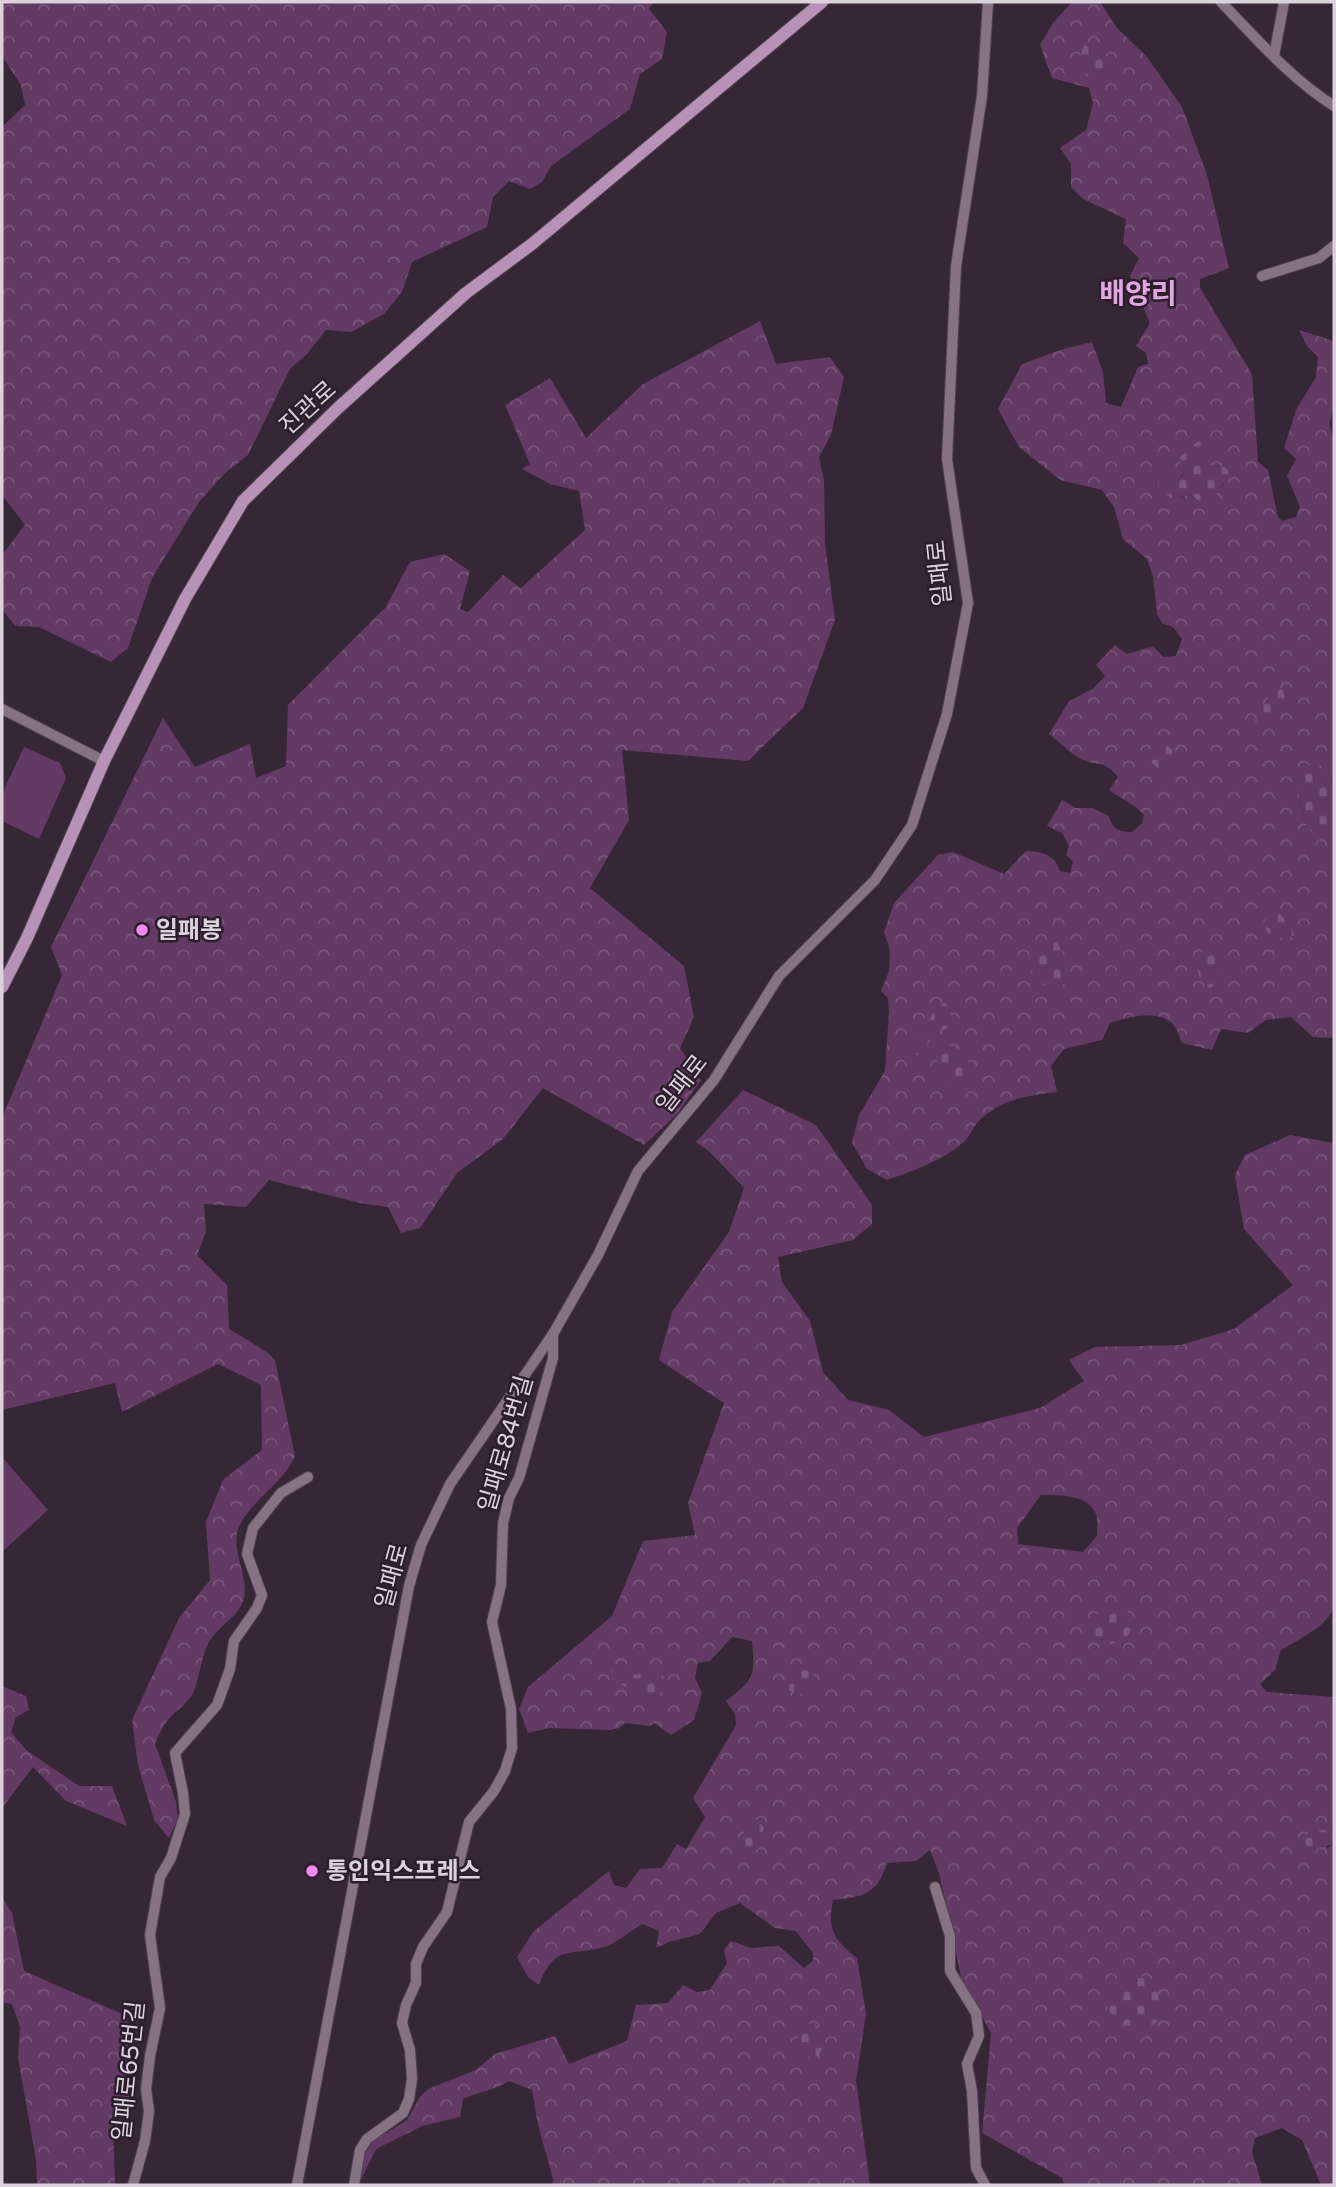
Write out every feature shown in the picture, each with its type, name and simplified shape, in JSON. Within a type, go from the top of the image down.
[{"type":"main road","name":"진관로","points":[[2,987],[104,761],[185,599],[243,500],[338,408],[466,293],[532,243],[821,2]]},
{"type":"street","name":"일패로","points":[[297,2185],[412,1576],[421,1545],[450,1484],[553,1334],[597,1255],[638,1171],[714,1080],[779,976],[875,880],[912,825],[916,813],[947,714],[968,603],[947,459],[956,266],[982,96],[988,2]]},
{"type":"street","points":[[1221,2],[1318,96],[1334,106]]},
{"type":"street","points":[[1275,56],[1284,2]]},
{"type":"street","points":[[1262,276],[1319,258],[1334,246]]},
{"type":"street","points":[[2,709],[104,761]]},
{"type":"street","name":"일패로84번길","points":[[354,2185],[360,2150],[367,2139],[403,2113],[409,2099],[411,2060],[402,2022],[416,1983],[416,1964],[422,1947],[447,1912],[469,1822],[494,1791],[505,1771],[512,1748],[511,1709],[492,1622],[501,1585],[503,1523],[509,1498],[519,1478],[553,1358],[553,1334]]},
{"type":"street","name":"일패로65번길","points":[[133,2185],[145,2141],[149,2111],[146,2089],[160,2008],[150,1935],[160,1877],[171,1858],[185,1814],[174,1753],[217,1705],[230,1669],[234,1641],[257,1608],[262,1595],[247,1554],[253,1528],[281,1493],[308,1477]]},
{"type":"street","points":[[935,1887],[950,1936],[950,1970],[976,2013],[979,2036],[967,2064],[972,2091],[976,2168],[985,2185]]},
{"type":"green space","points":[[2,2],[653,2],[649,9],[667,32],[662,59],[640,74],[630,109],[551,166],[542,182],[530,189],[509,181],[493,197],[487,227],[412,262],[402,292],[384,314],[351,332],[326,330],[307,354],[290,369],[248,455],[225,473],[199,502],[152,578],[128,648],[111,662],[39,627],[15,626],[2,609],[2,555],[25,525],[2,495],[2,127],[25,105],[21,85],[2,56]]},
{"type":"green space","points":[[1100,2],[1117,28],[1147,57],[1182,107],[1207,175],[1229,268],[1200,279],[1200,288],[1252,374],[1258,462],[1268,470],[1278,517],[1282,521],[1296,517],[1300,507],[1287,476],[1296,459],[1284,448],[1296,410],[1316,377],[1318,357],[1307,346],[1299,330],[1334,341],[1334,410],[1330,423],[1334,436],[1334,785],[1329,782],[1297,787],[1307,828],[1333,835],[1334,833],[1334,1038],[1313,1037],[1291,1017],[1266,1020],[1248,1033],[1221,1029],[1212,1050],[1182,1043],[1175,1027],[1161,1017],[1144,1015],[1110,1023],[1102,1040],[1064,1049],[1051,1066],[1057,1092],[1024,1097],[994,1109],[977,1123],[965,1141],[947,1154],[887,1180],[867,1169],[852,1143],[859,1115],[885,1071],[889,1011],[888,998],[881,991],[889,971],[890,950],[884,932],[894,903],[938,855],[953,852],[1004,874],[1026,851],[1037,852],[1055,861],[1060,871],[1070,873],[1073,861],[1066,855],[1069,846],[1062,833],[1047,826],[1062,800],[1076,808],[1092,808],[1109,816],[1114,827],[1120,830],[1132,832],[1142,823],[1144,815],[1140,811],[1109,790],[1118,777],[1113,771],[1104,765],[1079,758],[1049,734],[1069,701],[1094,688],[1105,676],[1096,665],[1115,645],[1127,654],[1153,646],[1163,657],[1176,656],[1182,639],[1173,627],[1163,624],[1157,615],[1153,576],[1147,559],[1123,539],[1114,507],[1102,490],[1060,480],[1019,447],[998,409],[1022,364],[1063,349],[1092,342],[1103,372],[1106,403],[1121,407],[1138,367],[1148,364],[1146,353],[1136,346],[1150,323],[1130,276],[1139,258],[1123,243],[1126,219],[1083,199],[1071,187],[1071,164],[1060,148],[1086,130],[1093,103],[1089,88],[1052,78],[1040,45],[1053,23],[1071,3]],"holes":[[[1180,456],[1204,465],[1225,467],[1224,484],[1214,500],[1193,498],[1189,494],[1180,498],[1170,479],[1177,481],[1184,473]]]},
{"type":"green space","points":[[1093,43],[1107,57],[1111,72],[1103,82],[1089,77],[1081,70],[1080,60],[1084,46]]},
{"type":"green space","points":[[760,321],[776,364],[830,357],[844,377],[831,435],[819,457],[824,480],[825,544],[835,620],[803,708],[748,761],[622,750],[629,820],[590,888],[684,966],[694,1017],[680,1048],[701,1080],[677,1114],[644,1145],[543,1088],[503,1139],[457,1173],[420,1228],[401,1233],[388,1207],[360,1203],[269,1180],[246,1207],[204,1204],[206,1232],[197,1255],[227,1285],[229,1329],[267,1352],[275,1360],[295,1456],[283,1475],[252,1508],[239,1527],[237,1544],[245,1593],[243,1601],[209,1642],[193,1693],[166,1723],[155,1744],[176,1802],[178,1819],[169,1838],[154,1820],[138,1765],[132,1720],[179,1618],[210,1580],[206,1522],[223,1480],[262,1450],[261,1385],[218,1364],[122,1412],[115,1383],[2,1410],[2,1118],[62,975],[51,947],[163,718],[195,767],[250,744],[256,778],[286,766],[288,705],[385,608],[410,562],[444,554],[470,571],[460,609],[468,612],[503,575],[521,588],[585,530],[579,491],[550,484],[522,469],[530,464],[505,405],[550,378],[586,438],[643,384]]},
{"type":"green space","points":[[1197,442],[1203,442],[1206,449],[1204,465],[1225,467],[1231,474],[1219,489],[1214,501],[1204,504],[1189,494],[1174,500],[1158,488],[1158,477],[1166,475],[1177,481],[1184,474],[1180,457]]},
{"type":"green space","points":[[1275,688],[1282,688],[1286,700],[1263,728],[1255,722]]},
{"type":"green space","points":[[1164,742],[1172,750],[1174,763],[1163,772],[1150,762],[1148,754],[1154,743]]},
{"type":"green space","points":[[24,747],[60,763],[66,778],[39,839],[2,821],[2,794]]},
{"type":"green space","points":[[1308,765],[1321,766],[1329,782],[1334,785],[1333,835],[1319,838],[1307,828],[1297,787],[1298,772]]},
{"type":"green space","points":[[1270,913],[1279,913],[1294,935],[1288,940],[1268,933],[1263,923]]},
{"type":"green space","points":[[1044,941],[1057,943],[1064,957],[1065,984],[1056,989],[1042,984],[1031,972],[1033,954],[1036,947]]},
{"type":"green space","points":[[1208,950],[1223,962],[1220,981],[1210,988],[1201,981],[1195,965],[1200,952]]},
{"type":"green space","points":[[946,1003],[954,1022],[943,1031],[936,1031],[924,1051],[917,1055],[911,1051],[913,1040],[925,1028],[937,1005]]},
{"type":"green space","points":[[945,1045],[961,1050],[968,1061],[967,1075],[958,1089],[944,1080],[940,1071],[937,1054]]},
{"type":"green space","points":[[743,1090],[816,1125],[872,1205],[872,1224],[853,1240],[778,1257],[782,1282],[810,1321],[823,1372],[848,1400],[889,1410],[924,1437],[1040,1408],[1084,1381],[1069,1360],[1095,1347],[1181,1345],[1234,1329],[1293,1285],[1244,1229],[1235,1175],[1245,1155],[1290,1135],[1334,1143],[1334,1608],[1318,1627],[1281,1650],[1275,1670],[1260,1684],[1267,1692],[1334,1697],[1334,1832],[1318,1829],[1327,1848],[1334,1845],[1334,2185],[1321,2185],[1302,2140],[1282,2128],[1255,2138],[1252,2152],[1262,2185],[1065,2185],[1062,2178],[982,2133],[991,2033],[962,1981],[940,1876],[930,1850],[916,1861],[887,1863],[874,1888],[861,1895],[833,1900],[831,1910],[834,1934],[857,1958],[866,2014],[856,2080],[870,2185],[552,2185],[553,2179],[538,2125],[532,2090],[509,2081],[463,2099],[460,2117],[422,2126],[376,2149],[359,2184],[365,2153],[373,2141],[407,2120],[421,2095],[430,2088],[476,2070],[495,2054],[555,2036],[569,2064],[627,2041],[636,2005],[668,2003],[683,1985],[697,1992],[710,1990],[727,1963],[724,1950],[731,1941],[751,1948],[779,1946],[804,1968],[813,1961],[813,1953],[796,1931],[775,1928],[740,1903],[716,1913],[700,1934],[656,1948],[659,1931],[642,1924],[604,1947],[564,1954],[551,1963],[539,1985],[528,1977],[517,1957],[534,1931],[609,1871],[614,1885],[626,1888],[640,1869],[662,1868],[677,1844],[686,1849],[705,1817],[693,1798],[736,1725],[735,1714],[726,1701],[743,1687],[753,1670],[752,1641],[732,1637],[710,1661],[698,1663],[695,1678],[702,1693],[694,1720],[671,1735],[654,1723],[650,1726],[625,1723],[611,1730],[550,1728],[528,1733],[519,1709],[528,1687],[612,1616],[643,1541],[695,1535],[688,1503],[724,1403],[659,1360],[672,1312],[729,1232],[744,1188],[710,1152],[696,1142]],"holes":[[[1041,1495],[1072,1497],[1092,1507],[1097,1516],[1097,1536],[1083,1552],[1018,1544],[1017,1528]]]},
{"type":"green space","points":[[2,1457],[48,1510],[2,1552]]},
{"type":"green space","points":[[1119,1608],[1136,1619],[1127,1636],[1109,1645],[1100,1641],[1088,1624],[1098,1613]]},
{"type":"green space","points":[[615,1664],[638,1676],[656,1667],[665,1679],[660,1693],[653,1700],[621,1685],[610,1667]]},
{"type":"green space","points":[[798,1669],[812,1671],[817,1681],[814,1691],[798,1694],[789,1690],[791,1675]]},
{"type":"green space","points":[[2,1686],[26,1696],[29,1710],[16,1717],[11,1732],[26,1750],[79,1786],[112,1786],[127,1826],[66,1801],[33,1767],[2,1808]]},
{"type":"green space","points":[[751,1818],[759,1820],[764,1828],[758,1849],[748,1851],[744,1834]]},
{"type":"green space","points":[[1318,1829],[1334,1832],[1334,1845],[1308,1848],[1301,1837]]},
{"type":"green space","points":[[2,1897],[12,1913],[24,1971],[127,2016],[130,2096],[113,2126],[115,2185],[37,2185],[36,2160],[18,2058],[20,2027],[12,2004],[2,2002]]},
{"type":"green space","points":[[1148,1976],[1161,2000],[1158,2021],[1148,2029],[1117,2024],[1107,2006],[1114,1993],[1133,1979]]},
{"type":"green space","points":[[814,2023],[823,2037],[823,2046],[814,2060],[802,2050],[798,2036],[800,2025]]},
{"type":"place","name":"일패봉","points":[[142,930]]},
{"type":"place","name":"통인익스프레스","points":[[312,1871]]},
{"type":"district","name":"배양리","points":[[1138,294]]}]
